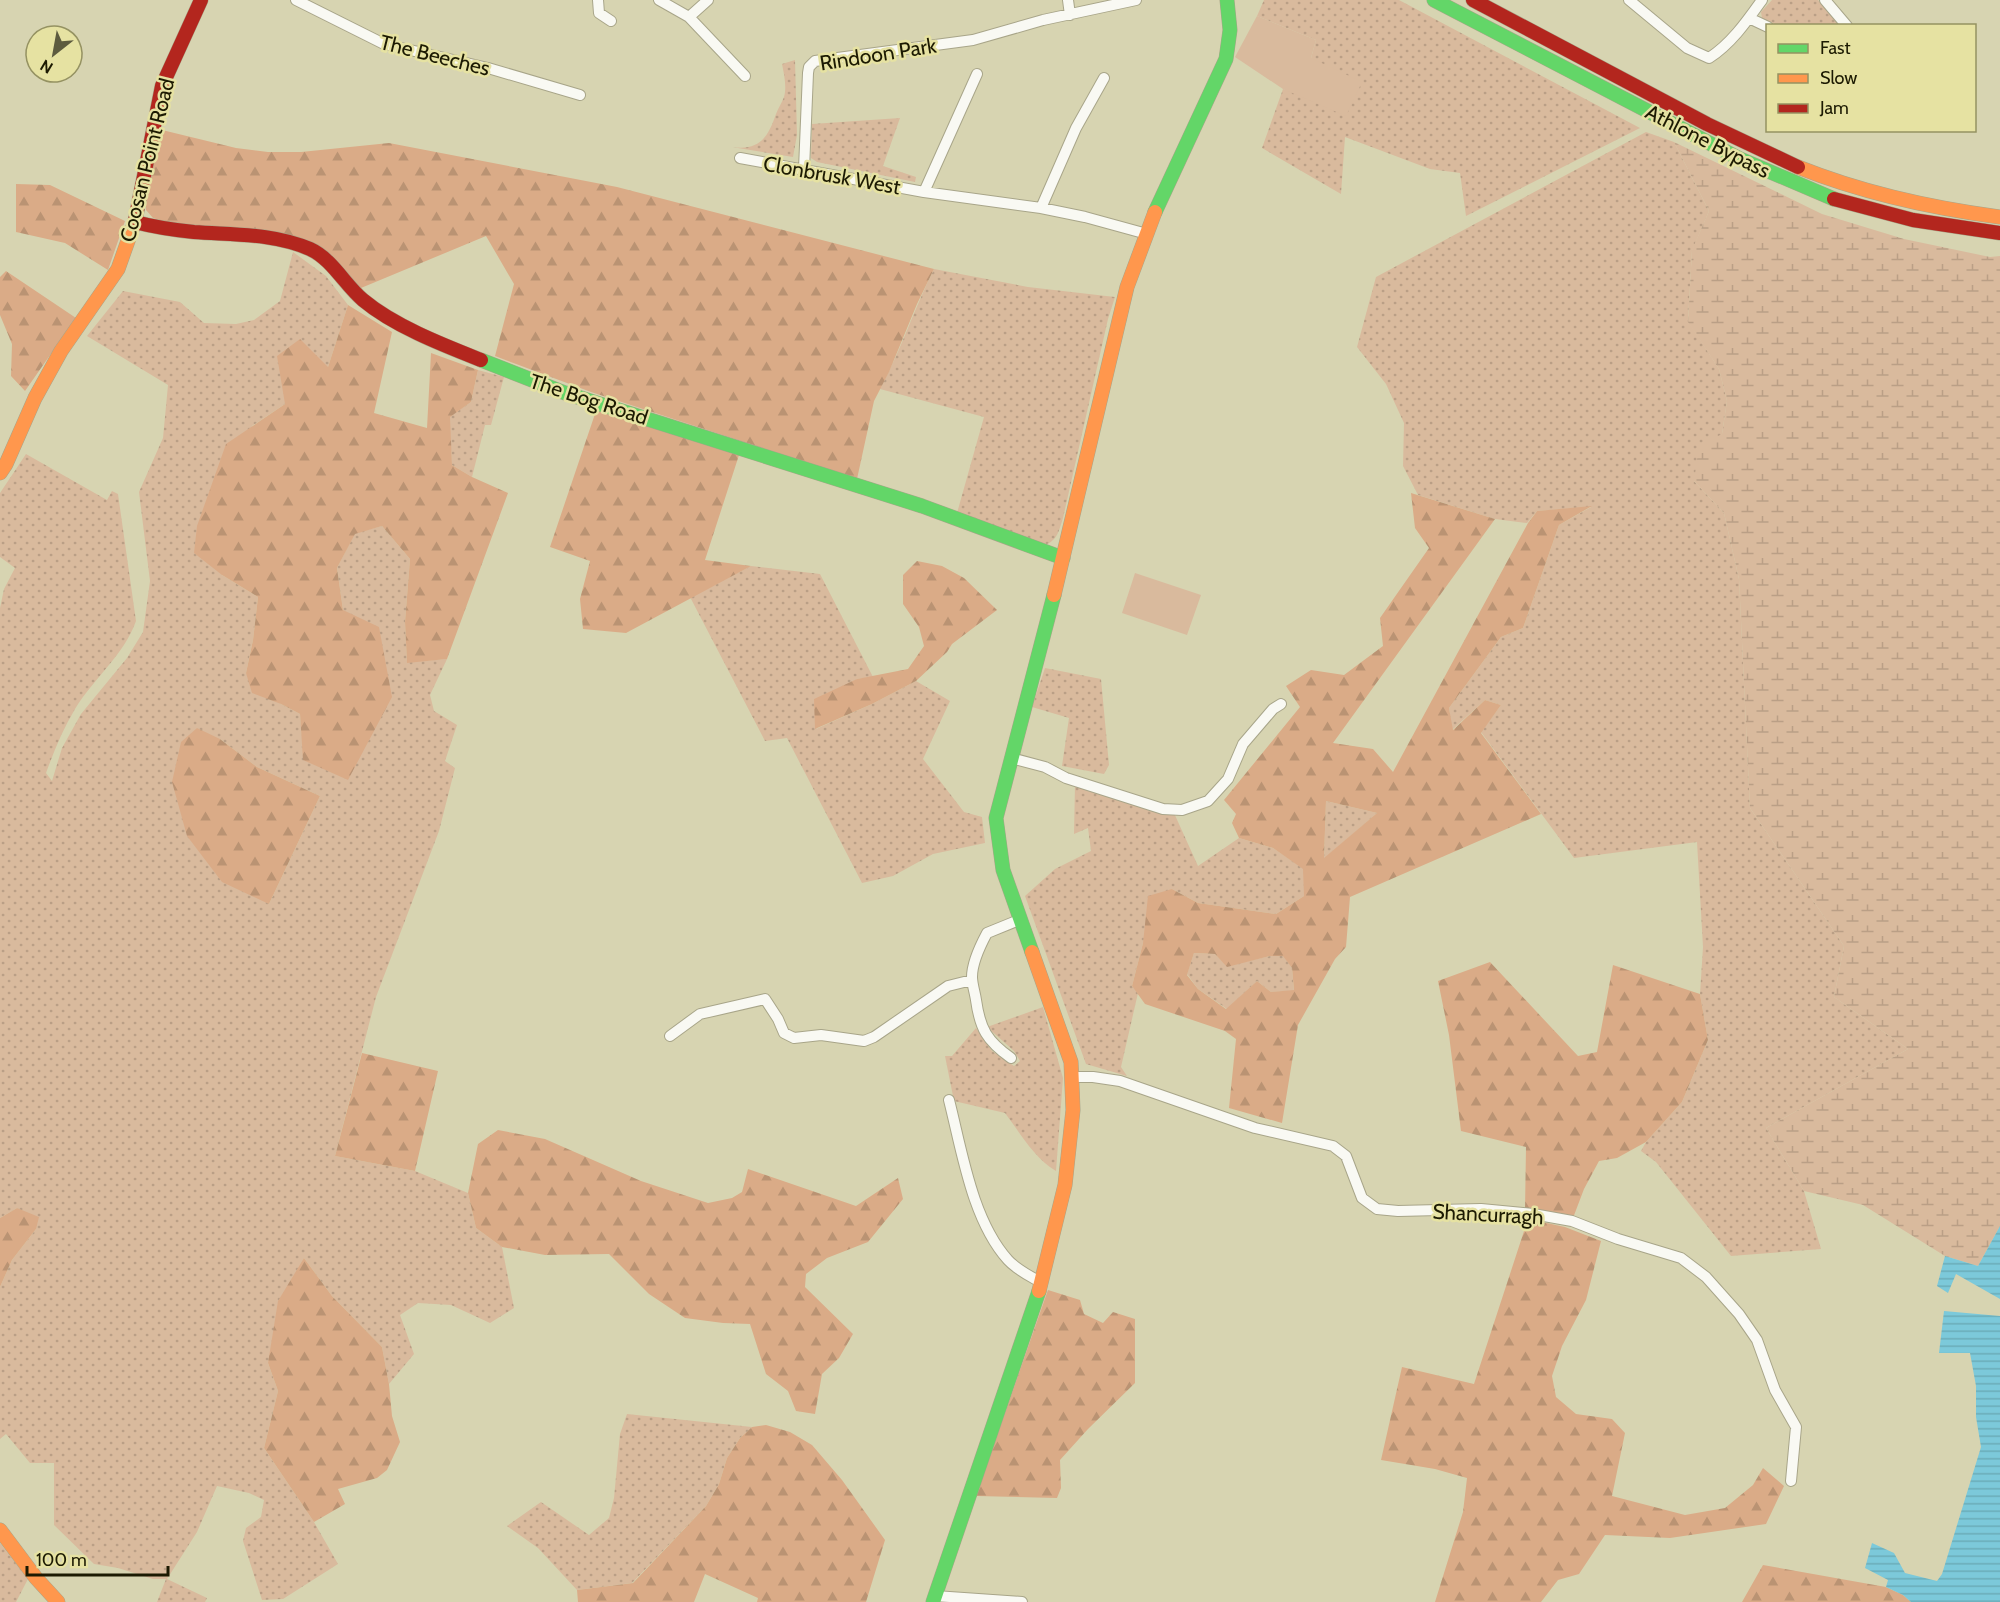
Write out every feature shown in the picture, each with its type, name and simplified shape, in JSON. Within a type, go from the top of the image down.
[{"type":"main road","name":"Coosan Point Road","points":[[0,473],[60,351],[118,269],[135,222],[160,95],[172,60],[201,0]]},
{"type":"main road","points":[[934,1599],[1042,1283],[1065,1185],[1072,1119],[1071,1062],[1003,870],[996,818],[1040,653],[1127,287],[1158,205],[1226,59],[1231,25],[1227,0]]},
{"type":"main road","name":"Athlone Bypass","points":[[1434,0],[1740,159],[1791,182],[1830,197],[1891,215],[1952,228],[2000,233]]},
{"type":"main road","name":"Athlone Bypass","points":[[1473,0],[1774,156],[1834,180],[1895,199],[2000,217]]},
{"type":"main road","points":[[1479,0],[1495,12]]},
{"type":"main road","name":"The Bog Road","points":[[135,222],[182,231],[277,238],[304,247],[312,250],[327,262],[360,298],[374,309],[442,345],[566,393],[911,503],[1063,558]]},
{"type":"main road","points":[[0,1530],[36,1578],[58,1602]]},
{"type":"street","name":"The Beeches","points":[[296,0],[384,44],[489,68],[580,95]]},
{"type":"street","points":[[598,0],[599,13],[611,21]]},
{"type":"street","points":[[659,0],[689,17],[745,76]]},
{"type":"street","points":[[689,17],[708,0]]},
{"type":"street","points":[[1068,0],[1070,15],[1136,0]]},
{"type":"street","points":[[1629,0],[1687,48],[1709,58],[1720,52],[1762,0]]},
{"type":"street","points":[[1825,0],[1844,24]]},
{"type":"street","name":"Rindoon Park","points":[[804,169],[808,73],[812,62],[973,40],[1070,15]]},
{"type":"street","points":[[1749,18],[1766,26]]},
{"type":"street","name":"Clonbrusk West","points":[[924,192],[977,74]]},
{"type":"street","points":[[1041,208],[1076,128],[1104,78]]},
{"type":"street","name":"Clonbrusk West","points":[[740,158],[924,192],[1041,208],[1146,234]]},
{"type":"street","points":[[1011,758],[1045,767],[1066,778],[1163,809],[1182,810],[1208,801],[1228,778],[1243,744],[1273,709],[1281,704]]},
{"type":"street","points":[[1011,1058],[996,1048],[985,1034],[980,1021],[972,980],[977,952],[987,933],[1019,920]]},
{"type":"street","points":[[670,1036],[700,1014],[765,999],[784,1033],[794,1038],[821,1035],[864,1041],[874,1037],[948,986],[972,980]]},
{"type":"street","name":"Shancurragh","points":[[1072,1077],[1120,1081],[1255,1128],[1333,1146],[1346,1156],[1362,1198],[1377,1209],[1398,1211],[1481,1209],[1533,1214],[1572,1221],[1618,1239],[1682,1258],[1706,1277],[1739,1314],[1756,1340],[1775,1390],[1796,1427],[1791,1482]]},
{"type":"street","points":[[949,1100],[969,1178],[992,1238],[1017,1269],[1042,1283]]},
{"type":"street","points":[[934,1599],[1022,1602]]},
{"type":"green space","points":[[1264,0],[1399,0],[1640,128],[1466,216],[1460,173],[1430,169],[1345,137],[1341,194],[1262,148],[1283,89],[1294,92],[1311,58],[1316,40],[1257,16]]},
{"type":"green space","points":[[1772,0],[1818,0],[1839,24],[1775,24],[1762,18],[1761,12]]},
{"type":"green space","points":[[1257,16],[1316,40],[1311,58],[1362,82],[1346,116],[1283,89],[1235,57]]},
{"type":"green space","points":[[795,60],[797,135],[793,157],[732,147],[750,147],[762,141],[766,136],[785,93],[782,64]]},
{"type":"green space","points":[[900,118],[883,166],[916,177],[915,182],[817,162],[811,158],[812,124]]},
{"type":"green space","points":[[158,129],[236,148],[268,152],[301,152],[389,143],[617,187],[934,269],[874,401],[857,479],[591,392],[495,356],[514,284],[486,236],[361,288],[320,248],[153,218],[146,210],[146,200]]},
{"type":"green space","points":[[1646,132],[1674,142],[1709,211],[1692,251],[1688,321],[1719,369],[1727,401],[1722,434],[1694,481],[1724,513],[1739,579],[1750,808],[1844,946],[1834,997],[1908,1049],[1766,1128],[1804,1191],[1821,1249],[1731,1256],[1656,1162],[1641,1151],[1646,1142],[1682,1102],[1708,1040],[1700,994],[1703,947],[1697,842],[1574,858],[1481,732],[1501,705],[1485,700],[1452,730],[1449,708],[1501,637],[1523,628],[1559,525],[1591,507],[1537,511],[1527,523],[1495,519],[1418,495],[1403,466],[1404,423],[1386,384],[1357,347],[1376,277]]},
{"type":"green space","points":[[1674,142],[1822,214],[1904,239],[1990,257],[2000,256],[2000,1226],[1978,1266],[1945,1256],[1863,1205],[1804,1191],[1766,1128],[1908,1049],[1834,997],[1844,946],[1750,808],[1739,579],[1724,513],[1694,481],[1699,446],[1722,434],[1727,401],[1719,369],[1688,322],[1692,250],[1709,211]]},
{"type":"green space","points":[[16,184],[50,185],[125,221],[108,270],[65,243],[16,232]]},
{"type":"green space","points":[[293,252],[326,276],[348,305],[328,367],[285,404],[252,426],[222,575],[258,597],[246,673],[281,704],[300,714],[304,760],[343,610],[337,568],[355,533],[382,526],[410,559],[405,622],[407,662],[447,659],[430,695],[434,711],[457,725],[445,761],[455,768],[439,831],[376,997],[335,1156],[415,1171],[468,1193],[476,1228],[502,1247],[514,1308],[490,1323],[451,1305],[418,1303],[400,1315],[414,1354],[389,1384],[382,1347],[332,1296],[304,1258],[268,1363],[278,1391],[264,1448],[314,1522],[338,1564],[283,1599],[262,1600],[243,1541],[246,1528],[261,1517],[264,1500],[249,1493],[217,1486],[197,1532],[167,1579],[207,1598],[205,1602],[157,1602],[166,1579],[153,1579],[118,1568],[94,1564],[54,1525],[54,1463],[30,1463],[6,1434],[0,1439],[0,1287],[12,1260],[36,1229],[17,1208],[0,1218],[0,608],[4,589],[15,568],[0,557],[0,493],[26,454],[107,500],[112,491],[118,494],[136,621],[124,645],[82,698],[67,724],[46,773],[52,781],[62,748],[81,714],[127,658],[143,632],[150,581],[139,492],[163,438],[168,385],[87,336],[123,291],[180,302],[204,323],[236,324],[254,320],[280,301]],"holes":[[[220,739],[257,767],[320,796],[269,904]]]},
{"type":"green space","points":[[934,269],[1028,287],[1115,297],[1063,518],[1055,537],[1045,545],[957,513],[984,417],[880,389]]},
{"type":"green space","points":[[6,271],[76,318],[25,391],[11,376],[12,344],[0,315],[0,277]]},
{"type":"green space","points":[[348,305],[392,332],[374,413],[427,428],[431,353],[478,370],[471,402],[450,417],[452,465],[508,493],[447,659],[407,663],[405,622],[410,559],[382,526],[355,534],[337,568],[343,610],[379,627],[392,697],[348,780],[303,760],[300,714],[252,693],[246,673],[258,597],[222,575],[194,553],[197,526],[226,444],[285,404],[277,356],[300,339],[328,367]]},
{"type":"green space","points":[[478,370],[504,377],[491,425],[485,425],[472,477],[452,465],[449,417],[471,402]]},
{"type":"green space","points":[[597,408],[740,452],[705,560],[751,566],[626,633],[583,629],[580,599],[590,561],[550,547]]},
{"type":"green space","points":[[1411,493],[1495,519],[1333,743],[1373,749],[1393,772],[1528,523],[1537,511],[1592,506],[1559,525],[1523,628],[1501,637],[1449,708],[1453,730],[1485,700],[1501,705],[1481,733],[1541,814],[1350,897],[1346,947],[1335,959],[1298,1025],[1282,1123],[1229,1108],[1236,1039],[1225,1031],[1145,1004],[1132,986],[1143,943],[1148,896],[1172,889],[1198,903],[1276,914],[1304,896],[1303,869],[1273,848],[1239,838],[1232,823],[1236,814],[1224,800],[1300,707],[1286,686],[1311,670],[1344,675],[1383,646],[1380,618],[1429,548],[1415,528]],"holes":[[[1326,801],[1377,813],[1324,858]],[[1194,953],[1215,954],[1227,967],[1270,956],[1283,956],[1292,968],[1294,990],[1271,992],[1257,981],[1226,1009],[1198,989],[1187,975]]]},
{"type":"green space","points":[[917,561],[942,566],[964,578],[997,610],[952,644],[947,652],[916,681],[872,704],[815,729],[814,699],[857,679],[908,669],[924,646],[919,627],[903,604],[903,575]]},
{"type":"green space","points":[[751,566],[820,574],[873,677],[857,679],[816,729],[916,681],[950,701],[923,759],[964,812],[982,817],[985,843],[933,854],[893,876],[862,883],[787,738],[765,741],[690,597]]},
{"type":"green space","points":[[1135,573],[1201,595],[1187,635],[1122,613]]},
{"type":"green space","points":[[1045,668],[1101,679],[1109,765],[1104,774],[1062,766],[1069,718],[1032,707]]},
{"type":"green space","points":[[197,728],[220,739],[257,767],[320,796],[269,904],[222,882],[187,836],[172,782],[181,742]]},
{"type":"green space","points":[[1075,785],[1174,813],[1198,866],[1239,838],[1273,848],[1304,869],[1304,896],[1276,914],[1198,903],[1172,889],[1143,943],[1132,986],[1138,993],[1121,1067],[1127,1076],[1086,1064],[1025,896],[1055,869],[1091,851],[1088,828],[1074,834]]},
{"type":"green space","points":[[1326,801],[1377,813],[1324,859]]},
{"type":"green space","points":[[1194,953],[1215,954],[1227,966],[1270,956],[1284,956],[1292,968],[1294,991],[1271,992],[1257,981],[1227,1009],[1198,989],[1187,974]]},
{"type":"green space","points":[[1490,962],[1578,1056],[1597,1052],[1613,965],[1700,994],[1708,1040],[1682,1102],[1646,1142],[1617,1158],[1599,1161],[1584,1189],[1573,1218],[1525,1210],[1526,1147],[1461,1131],[1449,1035],[1438,981]]},
{"type":"green space","points":[[1043,1007],[1063,1078],[1056,1171],[1034,1152],[1005,1113],[954,1101],[945,1056],[952,1056],[976,1028],[992,1051],[1014,1066],[1020,1061],[1014,1051],[987,1027]]},
{"type":"green space","points":[[362,1053],[438,1071],[415,1171],[335,1156]]},
{"type":"green space","points":[[498,1130],[545,1139],[641,1181],[708,1203],[732,1198],[742,1192],[748,1169],[856,1206],[898,1178],[903,1199],[868,1242],[827,1258],[806,1274],[805,1287],[853,1334],[839,1358],[822,1374],[815,1414],[796,1411],[788,1391],[766,1374],[750,1324],[685,1318],[649,1294],[609,1254],[545,1255],[502,1247],[476,1228],[468,1193],[478,1144]]},
{"type":"green space","points":[[17,1208],[39,1217],[36,1229],[12,1260],[0,1287],[0,1218]]},
{"type":"green space","points":[[1528,1219],[1565,1227],[1601,1241],[1586,1300],[1562,1346],[1552,1376],[1556,1397],[1576,1414],[1612,1419],[1625,1433],[1612,1496],[1685,1515],[1725,1508],[1753,1485],[1763,1468],[1784,1486],[1766,1524],[1670,1538],[1605,1535],[1579,1574],[1558,1580],[1541,1602],[1435,1602],[1463,1512],[1467,1478],[1435,1469],[1381,1460],[1402,1367],[1474,1384]]},
{"type":"green space","points":[[304,1258],[332,1296],[382,1347],[392,1416],[400,1442],[387,1470],[377,1478],[338,1489],[345,1504],[314,1522],[264,1448],[278,1391],[268,1363],[278,1301]]},
{"type":"green space","points":[[1048,1290],[1080,1300],[1084,1314],[1103,1323],[1113,1312],[1135,1319],[1135,1383],[1060,1460],[1061,1488],[1057,1498],[976,1496]]},
{"type":"green space","points":[[627,1414],[752,1427],[740,1438],[727,1458],[719,1484],[706,1506],[632,1583],[577,1590],[538,1548],[507,1526],[541,1502],[589,1535],[609,1518],[614,1498],[620,1434]]},
{"type":"green space","points":[[766,1425],[790,1432],[812,1445],[842,1480],[885,1540],[866,1602],[757,1602],[758,1598],[705,1574],[694,1602],[578,1602],[577,1590],[633,1583],[706,1506],[719,1484],[727,1458],[740,1438],[752,1427]]},
{"type":"green space","points":[[0,1543],[28,1579],[16,1602],[0,1602]]},
{"type":"green space","points":[[1763,1565],[1886,1587],[1903,1595],[1911,1602],[1742,1602]]},
{"type":"water","points":[[2000,1226],[2000,1299],[1956,1274],[1948,1293],[1937,1286],[1945,1256],[1978,1266]]},
{"type":"water","points":[[1944,1311],[2000,1316],[2000,1602],[1911,1602],[1903,1595],[1886,1587],[1888,1580],[1865,1568],[1872,1543],[1894,1553],[1905,1573],[1937,1581],[1942,1574],[1981,1447],[1976,1417],[1976,1386],[1970,1353],[1939,1353]]},
{"type":"traffic: fast","points":[[1155,212],[1226,59],[1230,30],[1227,0]]},
{"type":"traffic: fast","points":[[1434,0],[1740,159],[1834,199]]},
{"type":"traffic: fast","points":[[481,360],[565,393],[922,506],[1063,558]]},
{"type":"traffic: fast","points":[[1032,952],[1003,870],[996,818],[1054,595]]},
{"type":"traffic: fast","points":[[933,1602],[1039,1291]]},
{"type":"traffic: slow","points":[[1798,167],[1847,185],[1898,198],[2000,217]]},
{"type":"traffic: slow","points":[[1054,595],[1127,287],[1155,212]]},
{"type":"traffic: slow","points":[[0,473],[35,398],[61,351],[118,269],[135,221]]},
{"type":"traffic: slow","points":[[1032,952],[1071,1062],[1073,1110],[1065,1185],[1039,1291]]},
{"type":"traffic: slow","points":[[0,1530],[36,1578],[58,1602]]},
{"type":"traffic: jam","points":[[135,221],[162,86],[201,0]]},
{"type":"traffic: jam","points":[[1473,0],[1707,124],[1798,167]]},
{"type":"traffic: jam","points":[[1834,199],[1913,220],[2000,233]]},
{"type":"traffic: jam","points":[[135,222],[187,231],[267,237],[310,249],[325,259],[356,294],[375,309],[419,334],[481,360]]}]
